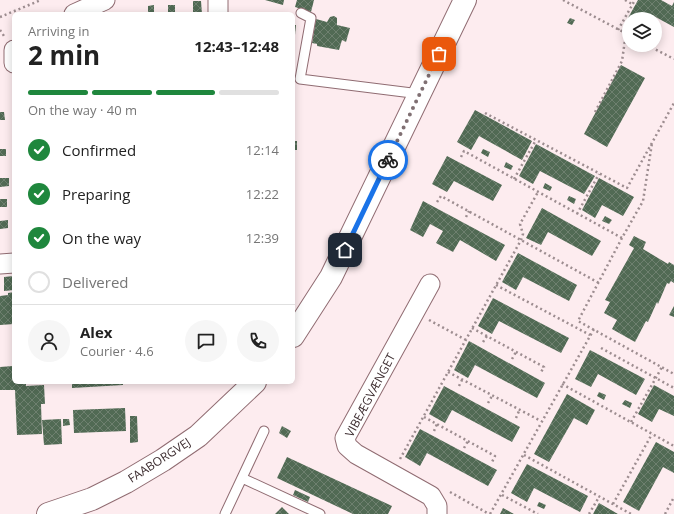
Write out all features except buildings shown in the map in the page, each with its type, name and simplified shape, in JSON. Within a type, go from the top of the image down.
[{"type":"street","points":[[78,12],[105,0]]},
{"type":"street","points":[[218,0],[218,12]]},
{"type":"street","points":[[295,333],[331,277],[465,0]]},
{"type":"street","points":[[0,264],[12,263]]},
{"type":"street","name":"VIBEÆGVÆNGET","points":[[430,284],[345,438],[347,446],[356,454],[431,496],[437,506],[437,514]]},
{"type":"street","name":"FAABORGVEJ","points":[[48,514],[94,506],[198,436],[253,384]]},
{"type":"lane","points":[[301,13],[312,18],[300,79],[420,94]]},
{"type":"lane","points":[[225,514],[264,431]]},
{"type":"lane","points":[[242,478],[320,514]]},
{"type":"path","points":[[12,12],[41,0]]},
{"type":"path","points":[[563,0],[622,32]]},
{"type":"path","points":[[625,0],[632,4]]},
{"type":"path","points":[[618,30],[635,0]]},
{"type":"path","points":[[0,17],[12,12]]},
{"type":"path","points":[[595,112],[622,61],[623,52]]},
{"type":"path","points":[[660,52],[674,59]]},
{"type":"path","points":[[486,112],[627,188],[674,103]]},
{"type":"path","points":[[514,179],[536,140]]},
{"type":"path","points":[[652,143],[643,202],[578,321],[674,374]]},
{"type":"path","points":[[461,157],[464,151],[622,238]]},
{"type":"path","points":[[577,214],[600,174]]},
{"type":"path","points":[[398,462],[520,240],[523,234],[520,224],[538,192]]},
{"type":"path","points":[[437,202],[441,196],[599,283]]},
{"type":"path","points":[[466,218],[469,211]]},
{"type":"path","points":[[496,285],[590,335]]},
{"type":"path","points":[[477,308],[482,311]]},
{"type":"path","points":[[414,312],[466,340]]},
{"type":"path","points":[[472,328],[544,367],[540,374]]},
{"type":"path","points":[[447,490],[490,514],[594,329]]},
{"type":"path","points":[[483,342],[487,336]]},
{"type":"path","points":[[601,348],[674,388]]},
{"type":"path","points":[[512,359],[516,352]]},
{"type":"path","points":[[631,422],[662,367]]},
{"type":"path","points":[[448,372],[519,411],[541,421]]},
{"type":"path","points":[[458,386],[462,380]]},
{"type":"path","points":[[562,384],[674,446]]},
{"type":"path","points":[[488,403],[492,396]]},
{"type":"path","points":[[428,397],[433,400]]},
{"type":"path","points":[[516,418],[519,411]]},
{"type":"path","points":[[424,417],[495,456],[492,462]]},
{"type":"path","points":[[434,431],[437,424]]},
{"type":"path","points":[[613,504],[652,434]]},
{"type":"path","points":[[464,448],[468,441]]},
{"type":"path","points":[[524,455],[631,514]]},
{"type":"path","points":[[502,495],[538,514]]},
{"type":"path","points":[[590,514],[600,497]]},
{"type":"path","points":[[665,514],[674,497]]},
{"type":"way so far","points":[[388,160],[439,54]]},
{"type":"route","points":[[345,250],[388,160]]}]
